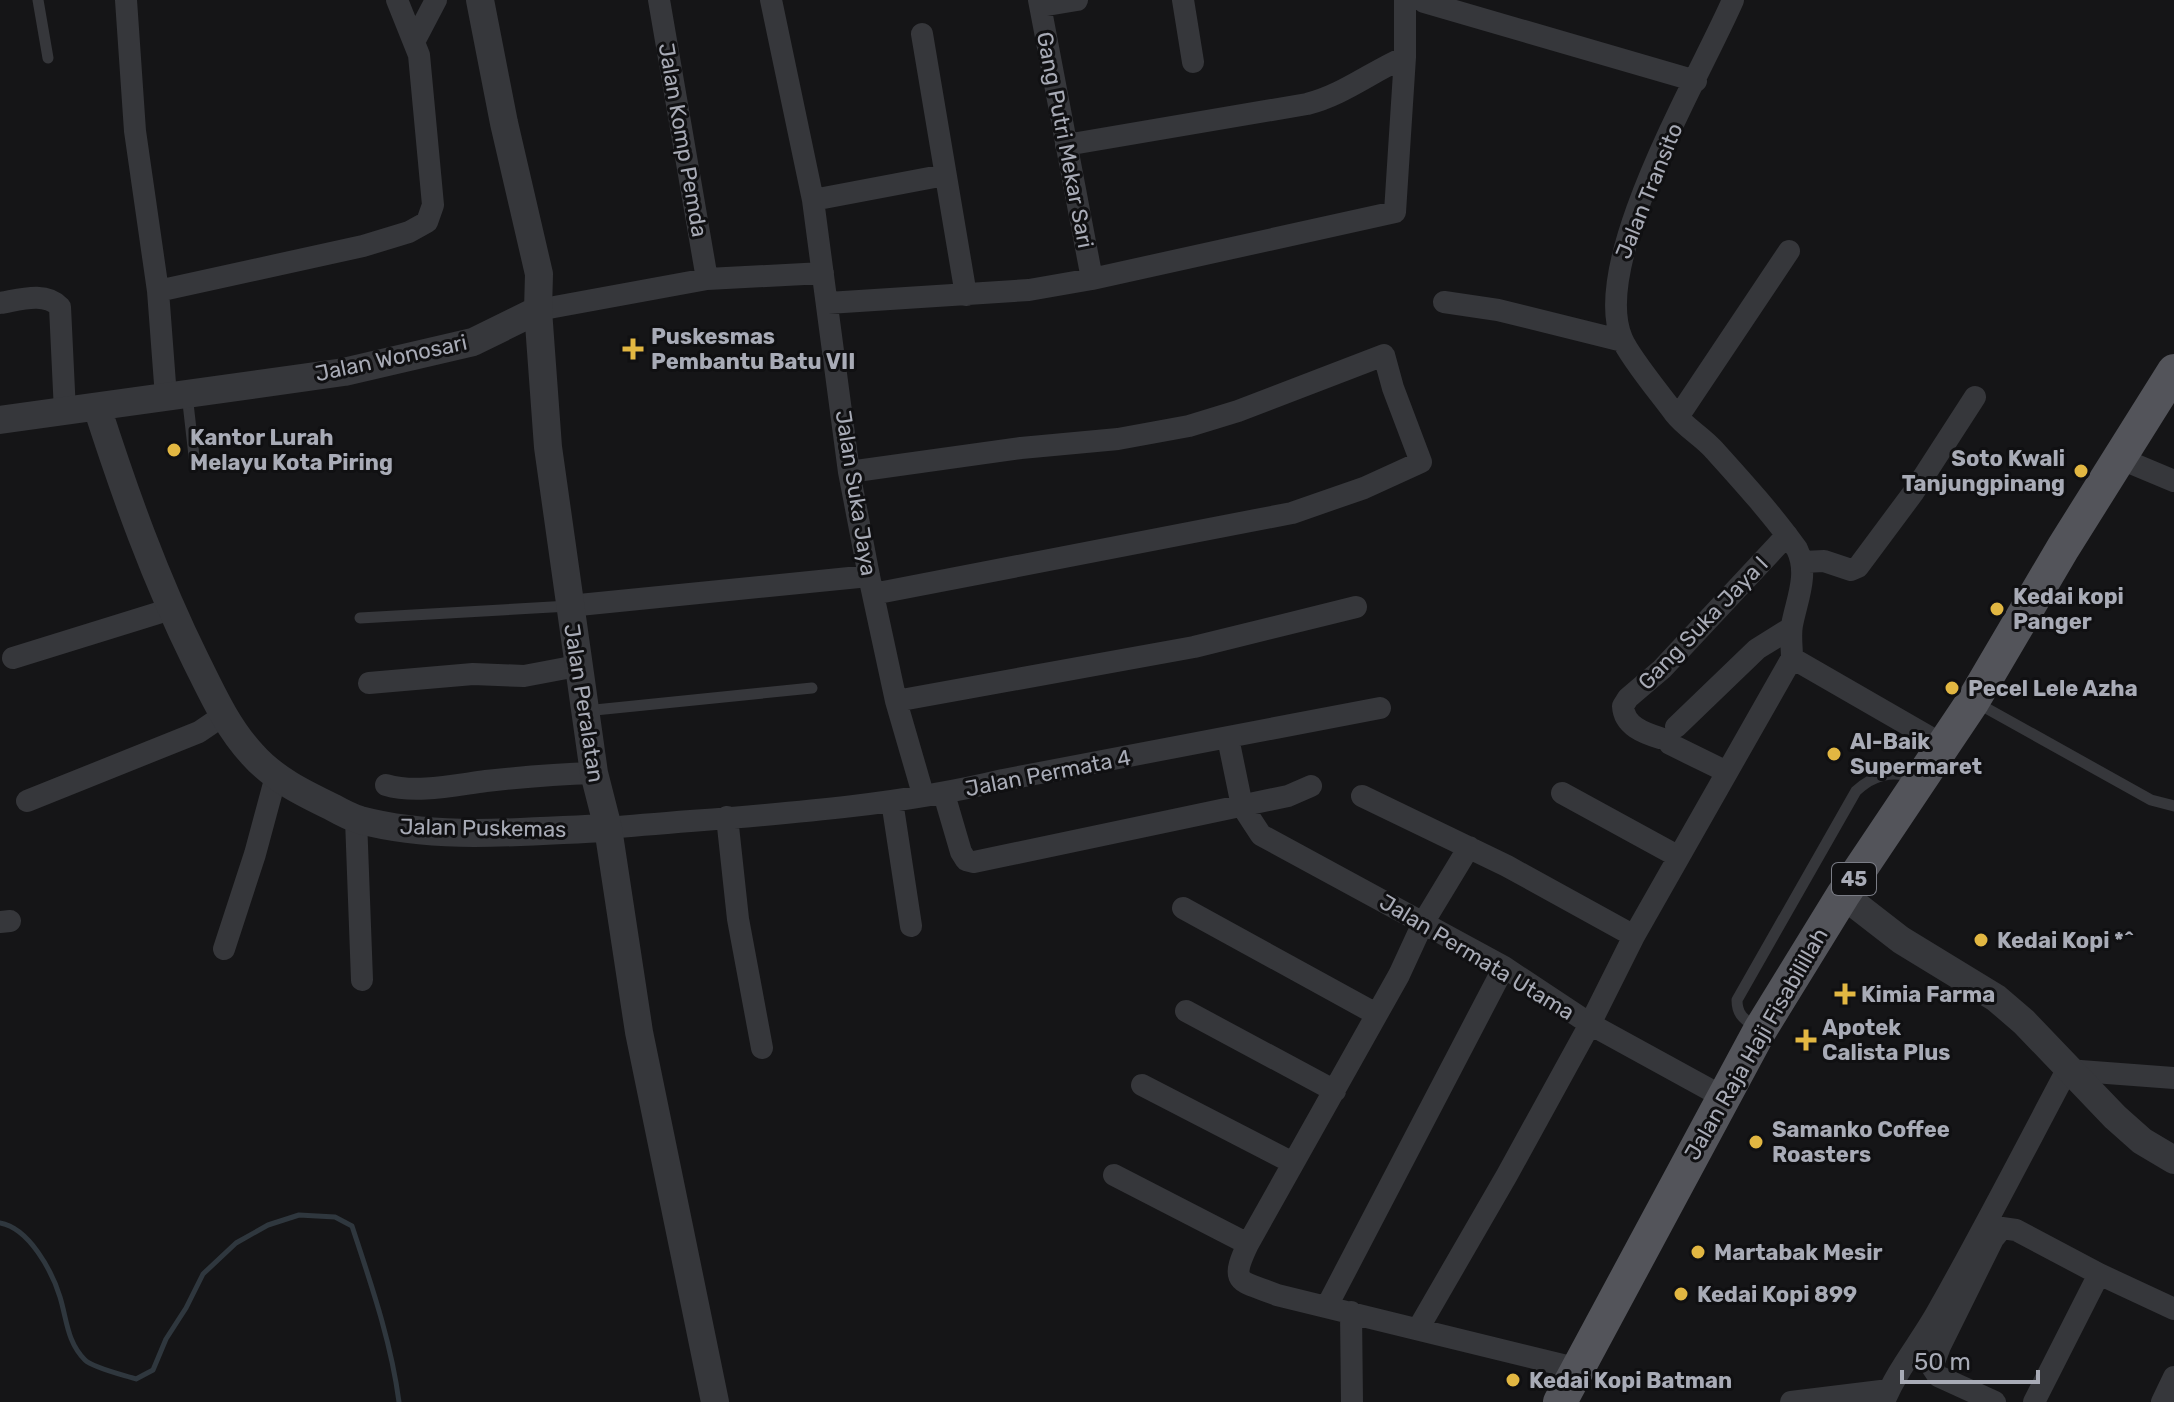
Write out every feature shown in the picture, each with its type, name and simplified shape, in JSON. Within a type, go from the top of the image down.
[{"type":"main road","name":"Jalan Raja Haji Fisabilillah","points":[[1560,1402],[1760,1030],[1843,895],[1973,701],[2174,371]]},
{"type":"street","points":[[126,0],[135,131],[176,395]]},
{"type":"street","points":[[158,291],[363,246],[409,232],[427,222],[433,205],[419,55],[397,0]]},
{"type":"street","points":[[414,42],[436,0]]},
{"type":"street","name":"Jalan Peralatan","points":[[480,0],[504,123],[539,274],[538,310],[548,447],[594,773],[608,828],[639,1032],[715,1402]]},
{"type":"street","name":"Jalan Komp Pemda","points":[[659,0],[707,279]]},
{"type":"street","name":"Jalan Suka Jaya","points":[[771,0],[813,200],[849,472],[871,585],[896,701],[933,794]]},
{"type":"street","points":[[1040,3],[1077,0]]},
{"type":"street","points":[[1183,0],[1193,62]]},
{"type":"street","name":"Jalan Transito","points":[[1733,0],[1661,151],[1624,244],[1615,303],[1623,341],[1678,417],[1724,462],[1787,535],[1803,562]]},
{"type":"street","points":[[828,303],[1029,290],[1395,212],[1405,57],[1414,1],[1696,81]]},
{"type":"street","name":"Gang Putri Mekar Sari","points":[[1040,3],[1092,279]]},
{"type":"street","points":[[922,34],[966,295]]},
{"type":"street","points":[[1066,145],[1307,104],[1337,94],[1374,71],[1405,57]]},
{"type":"street","points":[[813,200],[945,175]]},
{"type":"street","points":[[1678,417],[1789,251]]},
{"type":"street","name":"Jalan Wonosari","points":[[0,420],[344,372],[473,342],[538,310],[707,279],[823,273]]},
{"type":"street","points":[[0,303],[37,297],[49,299],[60,307],[65,412]]},
{"type":"street","points":[[1444,302],[1498,310],[1623,341]]},
{"type":"street","points":[[569,606],[871,585],[1292,513],[1364,488],[1421,462],[1384,355],[1238,411],[1189,426],[1118,439],[1021,448],[849,472]]},
{"type":"street","points":[[1418,1329],[1447,1283],[1590,1024],[1634,936],[1792,658],[1791,628],[1801,591],[1803,562],[1824,561],[1851,570],[1858,567],[1913,493],[1975,397]]},
{"type":"street","name":"Jalan Puskemas","points":[[97,407],[134,521],[171,609],[224,715],[253,756],[276,776],[302,794],[356,819],[400,829],[430,831],[608,828],[892,801],[933,794]]},
{"type":"street","points":[[2119,458],[2174,481]]},
{"type":"street","name":"Gang Suka Jaya I","points":[[1669,737],[1645,733],[1626,720],[1623,706],[1662,669],[1787,535]]},
{"type":"street","points":[[896,701],[1194,647],[1356,607]]},
{"type":"street","points":[[13,658],[171,609]]},
{"type":"street","points":[[1727,772],[1669,737],[1757,649],[1791,628]]},
{"type":"street","points":[[1792,658],[1943,745]]},
{"type":"street","points":[[369,683],[473,674],[524,676],[577,666]]},
{"type":"street","name":"Jalan Permata 4","points":[[1311,786],[1288,796],[974,862],[966,860],[961,852],[933,794],[1380,708]]},
{"type":"street","points":[[27,801],[199,732],[224,715]]},
{"type":"street","points":[[1228,738],[1242,806]]},
{"type":"street","points":[[386,785],[395,788],[427,787],[594,773]]},
{"type":"street","points":[[224,949],[276,776]]},
{"type":"street","points":[[1562,793],[1679,857]]},
{"type":"street","points":[[1362,796],[1469,847],[1634,936]]},
{"type":"street","points":[[892,801],[911,926]]},
{"type":"street","name":"Jalan Permata Utama","points":[[1242,806],[1261,835],[1504,967],[1590,1024],[1723,1097]]},
{"type":"street","points":[[727,817],[738,919],[762,1048]]},
{"type":"street","points":[[356,819],[362,980]]},
{"type":"street","points":[[1469,847],[1423,923],[1399,975],[1248,1244],[1237,1267],[1238,1275],[1246,1283],[1277,1295],[1579,1369]]},
{"type":"street","points":[[1843,895],[1901,940],[1996,998],[2024,1022],[2067,1070],[2142,1141],[2174,1160]]},
{"type":"street","points":[[1183,908],[1376,1014]]},
{"type":"street","points":[[1327,1306],[1504,967]]},
{"type":"street","points":[[1186,1011],[1335,1091]]},
{"type":"street","points":[[2067,1070],[2174,1078]]},
{"type":"street","points":[[1791,1402],[1886,1396],[1945,1299],[2067,1070]]},
{"type":"street","points":[[1142,1085],[1293,1163]]},
{"type":"street","points":[[1114,1175],[1248,1244]]},
{"type":"street","points":[[1995,1402],[1938,1376],[1932,1367],[1998,1231],[2008,1228],[2016,1230],[2174,1309]]},
{"type":"street","points":[[2034,1402],[2099,1274]]},
{"type":"street","points":[[1351,1312],[1352,1402]]},
{"type":"street","points":[[2162,1402],[2174,1377]]},
{"type":"lane","points":[[38,0],[48,58]]},
{"type":"lane","points":[[176,395],[195,465]]},
{"type":"lane","points":[[360,618],[569,606]]},
{"type":"lane","points":[[584,711],[812,688]]},
{"type":"lane","points":[[1973,701],[2151,800],[2174,806]]},
{"type":"lane","points":[[1760,1030],[1741,1017],[1737,1011],[1737,1000],[1856,791],[1868,779],[1888,774],[1905,774],[1919,781]]},
{"type":"waterway","points":[[0,1223],[20,1233],[45,1263],[60,1297],[71,1338],[85,1360],[136,1379],[153,1370],[166,1339],[203,1274],[236,1243],[268,1225],[299,1215],[335,1217],[352,1226],[386,1335],[399,1402]]},
{"type":"place","name":"Puskesmas Pembantu Batu VII","points":[[633,349]]},
{"type":"place","name":"Kantor Lurah Melayu Kota Piring","points":[[174,450]]},
{"type":"place","name":"Soto Kwali Tanjungpinang","points":[[2081,471]]},
{"type":"place","name":"Kedai kopi Panger","points":[[1997,609]]},
{"type":"place","name":"Pecel Lele Azha","points":[[1952,688]]},
{"type":"place","name":"Al-Baik Supermaret","points":[[1834,754]]},
{"type":"place","name":"Kedai Kopi *^","points":[[1981,940]]},
{"type":"place","name":"Kimia Farma","points":[[1845,994]]},
{"type":"place","name":"Apotek Calista Plus","points":[[1806,1040]]},
{"type":"place","name":"Samanko Coffee Roasters","points":[[1756,1142]]},
{"type":"place","name":"Martabak Mesir","points":[[1698,1252]]},
{"type":"place","name":"Kedai Kopi 899","points":[[1681,1294]]},
{"type":"place","name":"Kedai Kopi Batman","points":[[1513,1380]]}]
